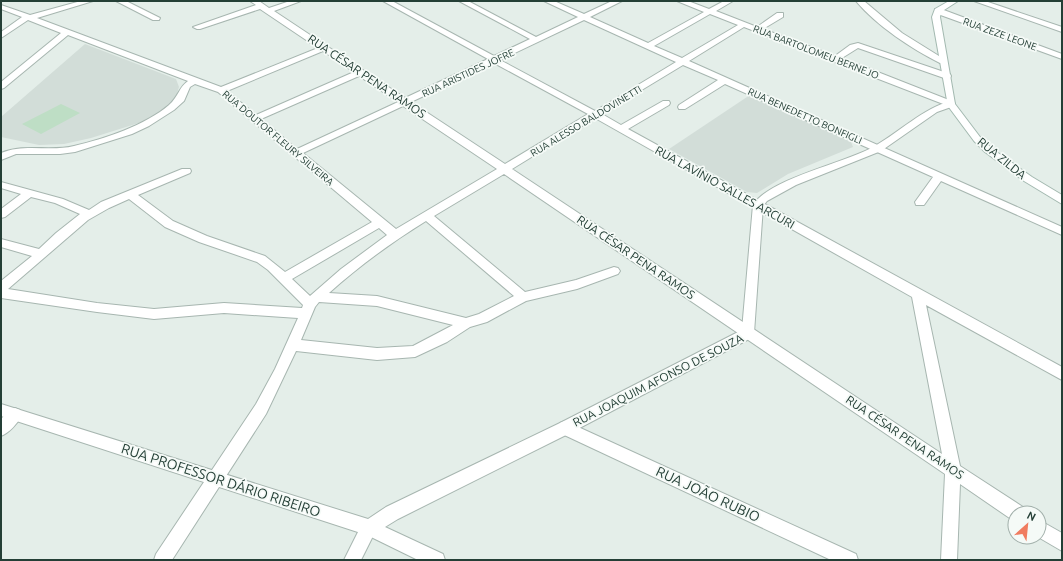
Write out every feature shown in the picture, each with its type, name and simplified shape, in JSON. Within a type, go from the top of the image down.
[{"type":"street","points":[[1,36],[28,18],[89,1]]},
{"type":"street","points":[[120,1],[156,18]]},
{"type":"street","points":[[269,10],[297,1]]},
{"type":"street","name":"RUA LAVÍNIO SALLES ARCURI","points":[[387,1],[622,129],[1062,374]]},
{"type":"street","points":[[463,1],[537,40]]},
{"type":"street","name":"RUA BENEDETTO BONFIGLI","points":[[548,1],[1062,232]]},
{"type":"street","name":"RUA ARISTIDES JOFRE","points":[[296,153],[496,60],[618,1]]},
{"type":"street","name":"RUA BARTOLOMEU BERNEJO","points":[[681,1],[951,104]]},
{"type":"street","points":[[648,46],[730,1]]},
{"type":"street","points":[[860,1],[910,42],[931,56],[943,61]]},
{"type":"street","points":[[758,205],[763,199],[792,183],[878,149],[934,110],[951,104],[936,17],[938,11],[954,1]]},
{"type":"street","points":[[978,1],[1062,30]]},
{"type":"street","points":[[196,27],[258,3]]},
{"type":"street","name":"RUA CÉSAR PENA RAMOS","points":[[258,3],[1007,506]]},
{"type":"street","name":"RUA DOUTOR FLEURY SILVEIRA","points":[[1,7],[221,90],[395,235]]},
{"type":"street","name":"RUA ZEZE LEONE","points":[[938,11],[1062,57]]},
{"type":"street","points":[[757,30],[780,15]]},
{"type":"street","name":"RUA ALESSO BALDOVINETTI","points":[[428,216],[743,25]]},
{"type":"street","points":[[1,86],[67,32]]},
{"type":"street","points":[[836,59],[858,45],[947,76]]},
{"type":"street","points":[[221,90],[324,48]]},
{"type":"street","points":[[256,118],[360,72]]},
{"type":"street","points":[[682,107],[725,80]]},
{"type":"street","points":[[1,157],[15,151],[60,151],[75,149],[129,132],[151,121],[171,108],[181,99],[186,86],[194,81]]},
{"type":"street","points":[[622,129],[666,103]]},
{"type":"street","name":"RUA ZILDA","points":[[951,104],[977,139],[988,150],[1028,179],[1062,200]]},
{"type":"street","points":[[1,288],[42,254],[72,226],[89,214],[105,205],[186,171]]},
{"type":"street","points":[[920,202],[939,176]]},
{"type":"street","points":[[1,185],[59,201],[89,214]]},
{"type":"street","points":[[1,214],[29,193]]},
{"type":"street","points":[[130,195],[169,224],[203,239],[261,258],[310,305]]},
{"type":"street","name":"RUA JOAQUIM AFONSO DE SOUZA","points":[[369,528],[406,506],[565,428],[748,333],[758,205]]},
{"type":"street","points":[[162,560],[261,409],[281,371],[310,305],[351,268],[395,235],[428,216],[523,297]]},
{"type":"street","points":[[283,279],[379,223]]},
{"type":"street","points":[[1,243],[42,254]]},
{"type":"street","points":[[292,345],[377,354],[414,351],[442,338],[466,323],[483,318],[523,297],[577,284],[614,271]]},
{"type":"street","points":[[1,293],[116,310],[156,314],[182,313],[216,308],[377,301],[466,323]]},
{"type":"street","points":[[918,294],[953,470],[949,560]]},
{"type":"street","points":[[1,429],[8,412]]},
{"type":"street","name":"RUA PROFESSOR DÁRIO RIBEIRO","points":[[8,412],[369,528],[437,560]]},
{"type":"street","name":"RUA JOÃO RUBIO","points":[[565,428],[850,560]]},
{"type":"street","points":[[352,560],[369,528]]},
{"type":"street","points":[[1047,533],[1062,543]]},
{"type":"shaded area","points":[[85,44],[176,79],[179,87],[175,100],[158,114],[142,122],[91,138],[64,144],[39,145],[1,137],[1,117]]},
{"type":"shaded area","points":[[750,95],[851,142],[853,147],[788,174],[757,193],[747,192],[669,149]]},
{"type":"green space","points":[[61,104],[80,113],[41,134],[22,124]]}]
